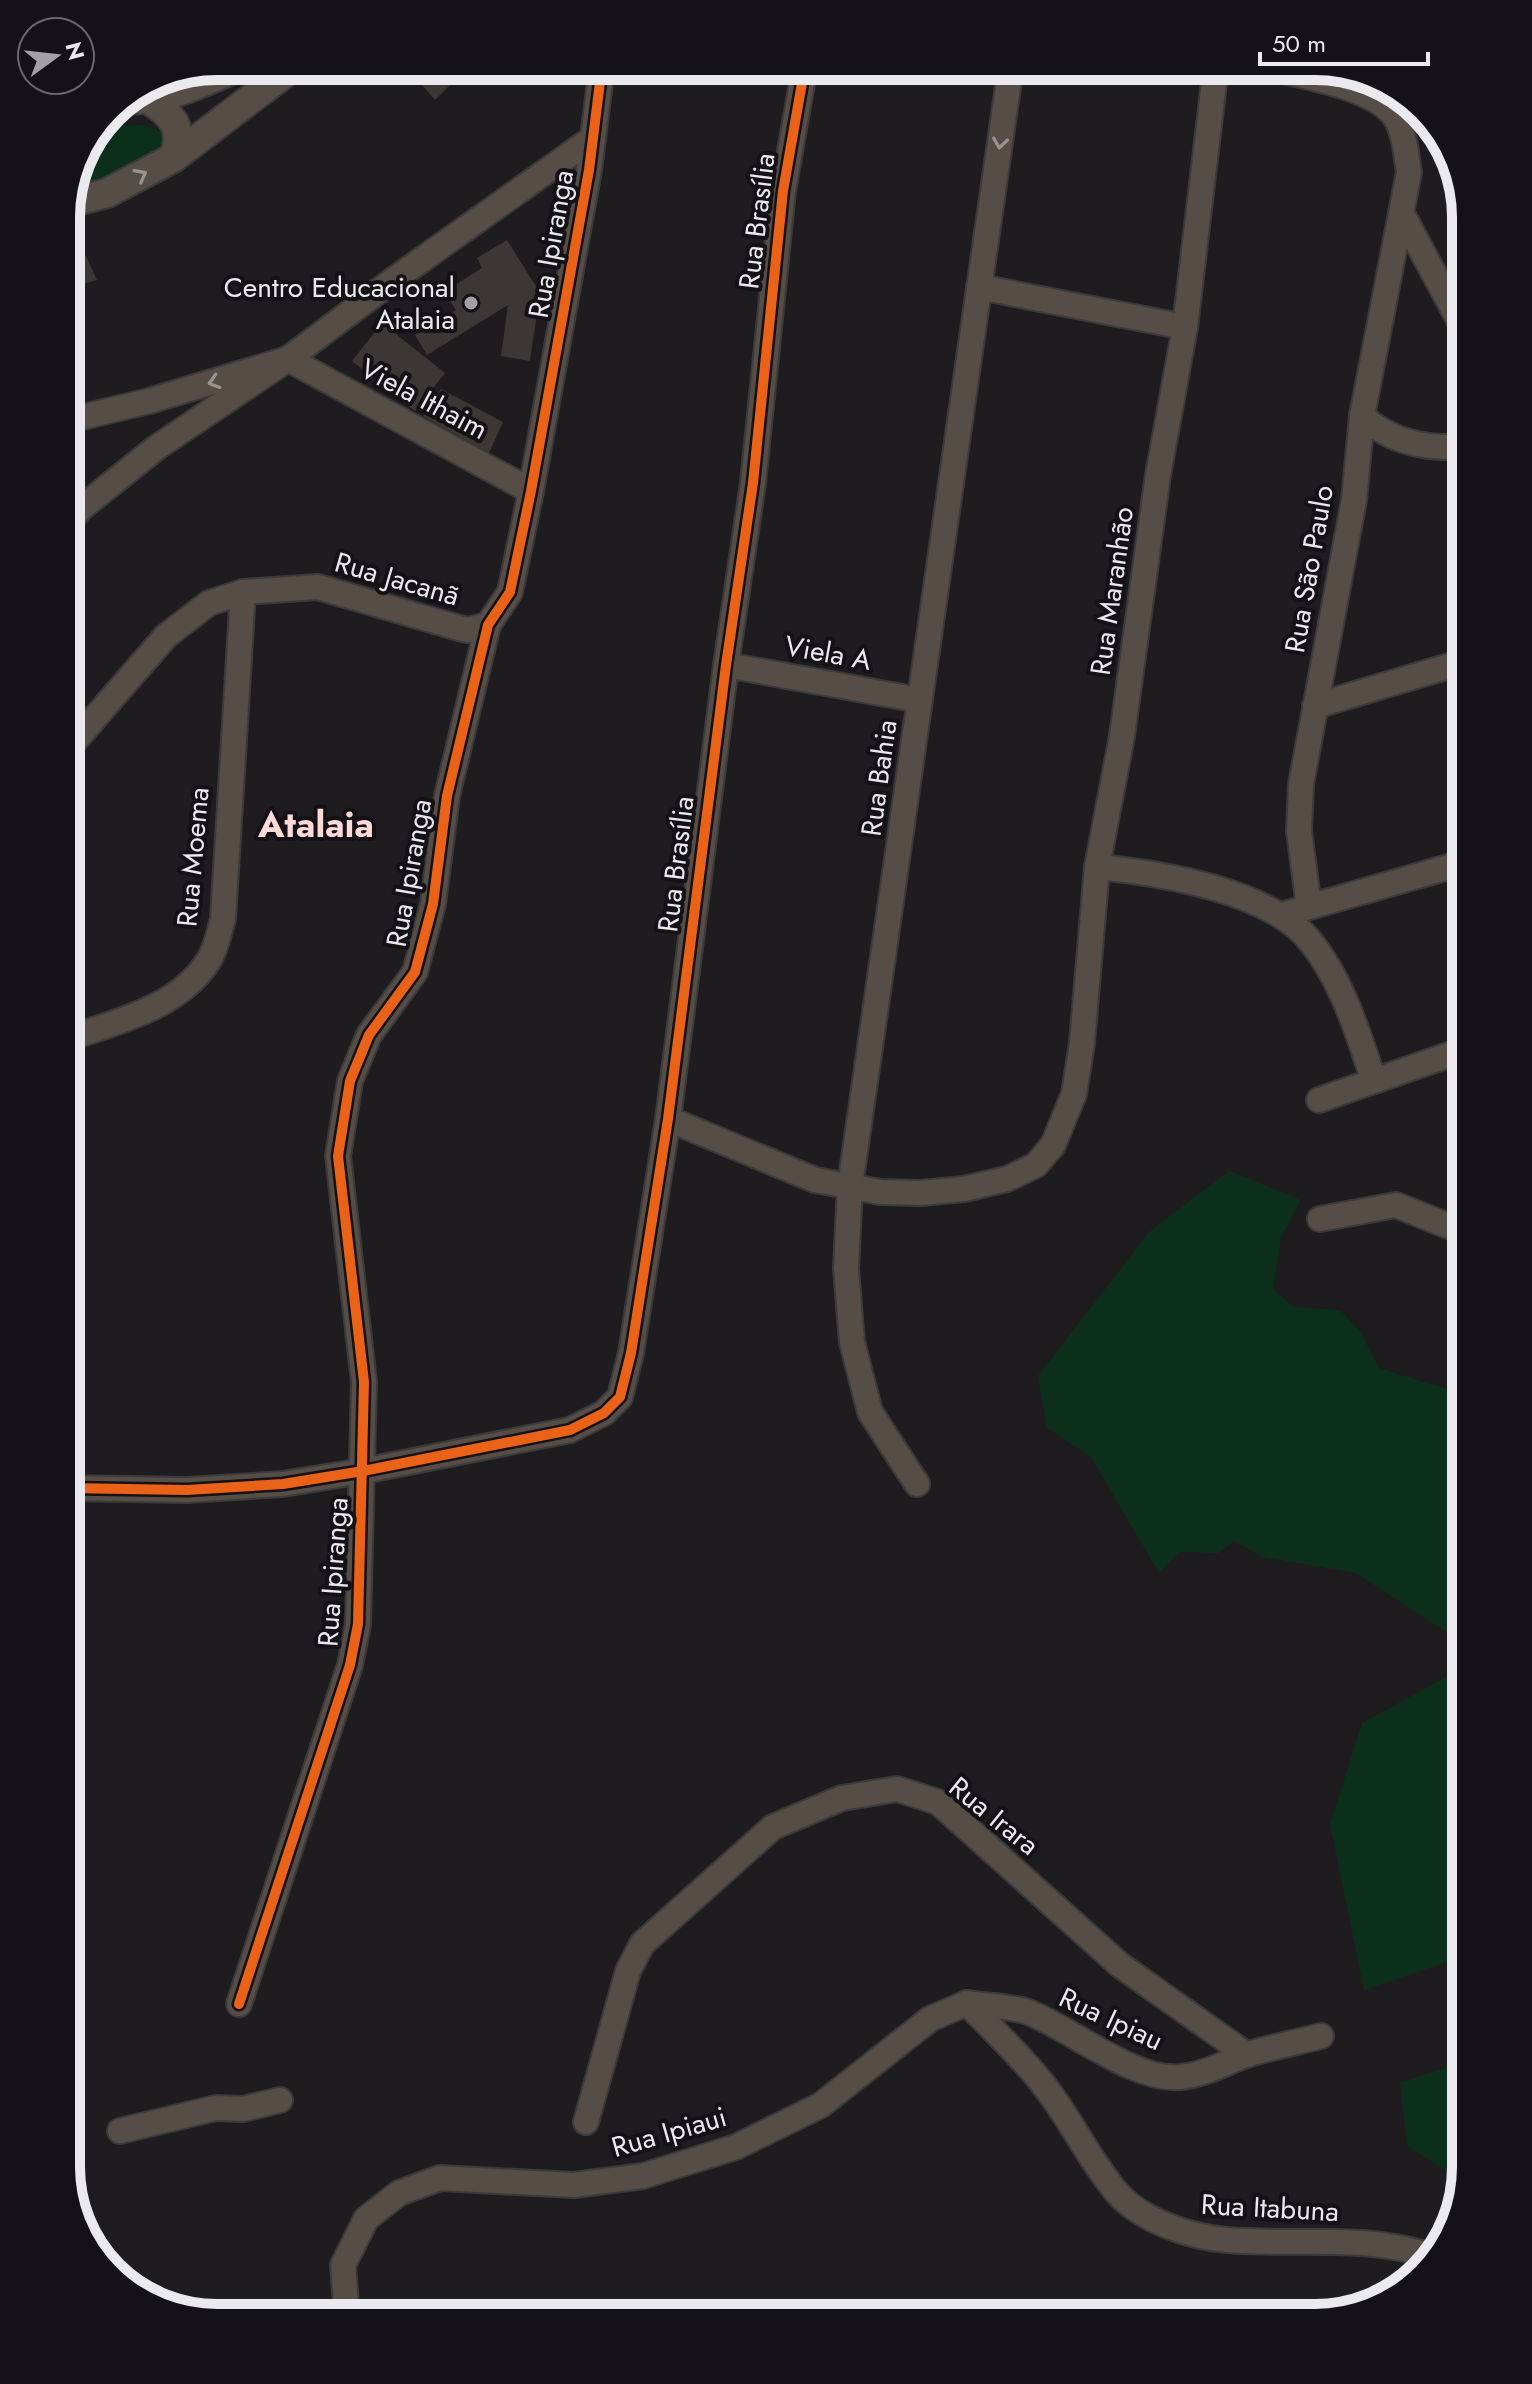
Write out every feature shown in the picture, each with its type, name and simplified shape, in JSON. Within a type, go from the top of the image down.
[{"type":"street","points":[[82,200],[107,193],[173,158],[276,80]]},
{"type":"street","name":"Rua Ipiranga","points":[[239,2004],[350,1665],[358,1624],[364,1382],[338,1156],[350,1081],[369,1035],[415,972],[433,904],[447,796],[488,625],[510,592],[531,491],[593,138],[600,80]]},
{"type":"street","name":"Rua Brasília","points":[[80,1488],[187,1490],[283,1484],[363,1471],[570,1430],[604,1413],[620,1397],[631,1353],[668,1119],[726,665],[753,483],[783,191],[803,80]]},
{"type":"street","name":"Rua Bahia","points":[[917,1484],[870,1412],[852,1342],[846,1268],[850,1186],[1009,80]]},
{"type":"street","name":"Rua Maranhão","points":[[668,1119],[815,1180],[880,1192],[921,1193],[964,1189],[1007,1179],[1036,1165],[1053,1145],[1074,1094],[1082,1043],[1097,867],[1122,736],[1158,475],[1185,327],[1214,80]]},
{"type":"street","name":"Rua São Paulo","points":[[1309,907],[1299,831],[1301,784],[1354,500],[1362,416],[1409,172],[1404,141],[1394,117],[1375,99],[1313,80]]},
{"type":"street","points":[[150,98],[187,90],[207,81]]},
{"type":"street","points":[[143,102],[166,111],[178,131],[178,146],[173,158]]},
{"type":"street","points":[[80,509],[156,448],[288,359],[593,138]]},
{"type":"street","points":[[1402,214],[1452,307]]},
{"type":"street","points":[[979,287],[1185,327]]},
{"type":"street","points":[[80,418],[149,401],[288,359]]},
{"type":"street","name":"Viela Ithaim","points":[[288,359],[531,491]]},
{"type":"street","points":[[1362,416],[1378,432],[1400,440],[1452,447]]},
{"type":"street","name":"Rua Jacanã","points":[[80,735],[166,636],[209,603],[243,592],[318,587],[459,628],[468,630],[488,625]]},
{"type":"street","name":"Rua Moema","points":[[80,1034],[145,1011],[187,987],[210,959],[223,919],[243,592]]},
{"type":"street","name":"Viela A","points":[[726,665],[919,700]]},
{"type":"street","points":[[1315,706],[1452,665]]},
{"type":"street","points":[[1282,915],[1452,866]]},
{"type":"street","points":[[1097,867],[1139,871],[1186,882],[1257,902],[1282,915],[1310,940],[1327,964],[1346,1002],[1374,1081]]},
{"type":"street","points":[[1319,1100],[1452,1054]]},
{"type":"street","points":[[1320,1219],[1396,1205],[1452,1227]]},
{"type":"street","name":"Rua Irara","points":[[586,2122],[628,1971],[642,1944],[773,1827],[842,1798],[897,1789],[938,1802],[1120,1965],[1247,2055]]},
{"type":"street","name":"Rua Ipiau","points":[[967,2003],[1026,2011],[1076,2035],[1108,2055],[1150,2073],[1177,2078],[1205,2072],[1247,2055],[1321,2036]]},
{"type":"street","name":"Rua Itabuna","points":[[967,2003],[1043,2083],[1116,2192],[1150,2217],[1184,2234],[1227,2240],[1375,2244],[1421,2254]]},
{"type":"street","name":"Rua Ipiaui","points":[[346,2304],[343,2265],[366,2219],[399,2193],[440,2178],[574,2185],[643,2176],[736,2147],[821,2105],[930,2019],[967,2003]]},
{"type":"street","points":[[120,2131],[216,2108],[243,2109],[280,2100]]},
{"type":"green space","points":[[145,125],[161,132],[161,144],[154,152],[84,187],[94,157],[116,126]]},
{"type":"green space","points":[[1229,1171],[1301,1200],[1281,1237],[1273,1290],[1294,1307],[1340,1310],[1361,1333],[1379,1368],[1452,1391],[1452,1636],[1356,1573],[1262,1557],[1234,1541],[1219,1553],[1179,1552],[1159,1573],[1091,1457],[1047,1428],[1038,1376],[1149,1232]]},
{"type":"green space","points":[[1452,1674],[1452,1961],[1364,1990],[1330,1824],[1362,1723]]},
{"type":"green space","points":[[1452,2066],[1452,2174],[1407,2146],[1400,2083]]},
{"type":"building","points":[[418,80],[449,80],[451,84],[435,100]]},
{"type":"building","points":[[507,240],[540,293],[530,361],[501,356],[508,305],[427,355],[415,335],[456,310],[444,292],[482,268],[477,258]]},
{"type":"building","points":[[80,256],[86,256],[97,280],[85,283],[80,289]]},
{"type":"building","points":[[382,323],[445,373],[415,411],[352,361]]},
{"type":"building","points":[[441,389],[503,422],[489,453],[423,416]]},
{"type":"cycle path","points":[[239,2004],[350,1665],[358,1624],[364,1382],[338,1156],[350,1081],[369,1035],[415,972],[433,904],[447,796],[488,625],[510,592],[531,491],[589,170],[600,80]]},
{"type":"cycle path","points":[[80,1488],[187,1490],[283,1484],[363,1471],[570,1430],[604,1413],[620,1397],[631,1353],[668,1119],[726,665],[753,483],[783,191],[803,80]]},
{"type":"place","name":"Centro Educacional Atalaia","points":[[471,303]]},
{"type":"district","name":"Atalaia","points":[[316,824]]}]
